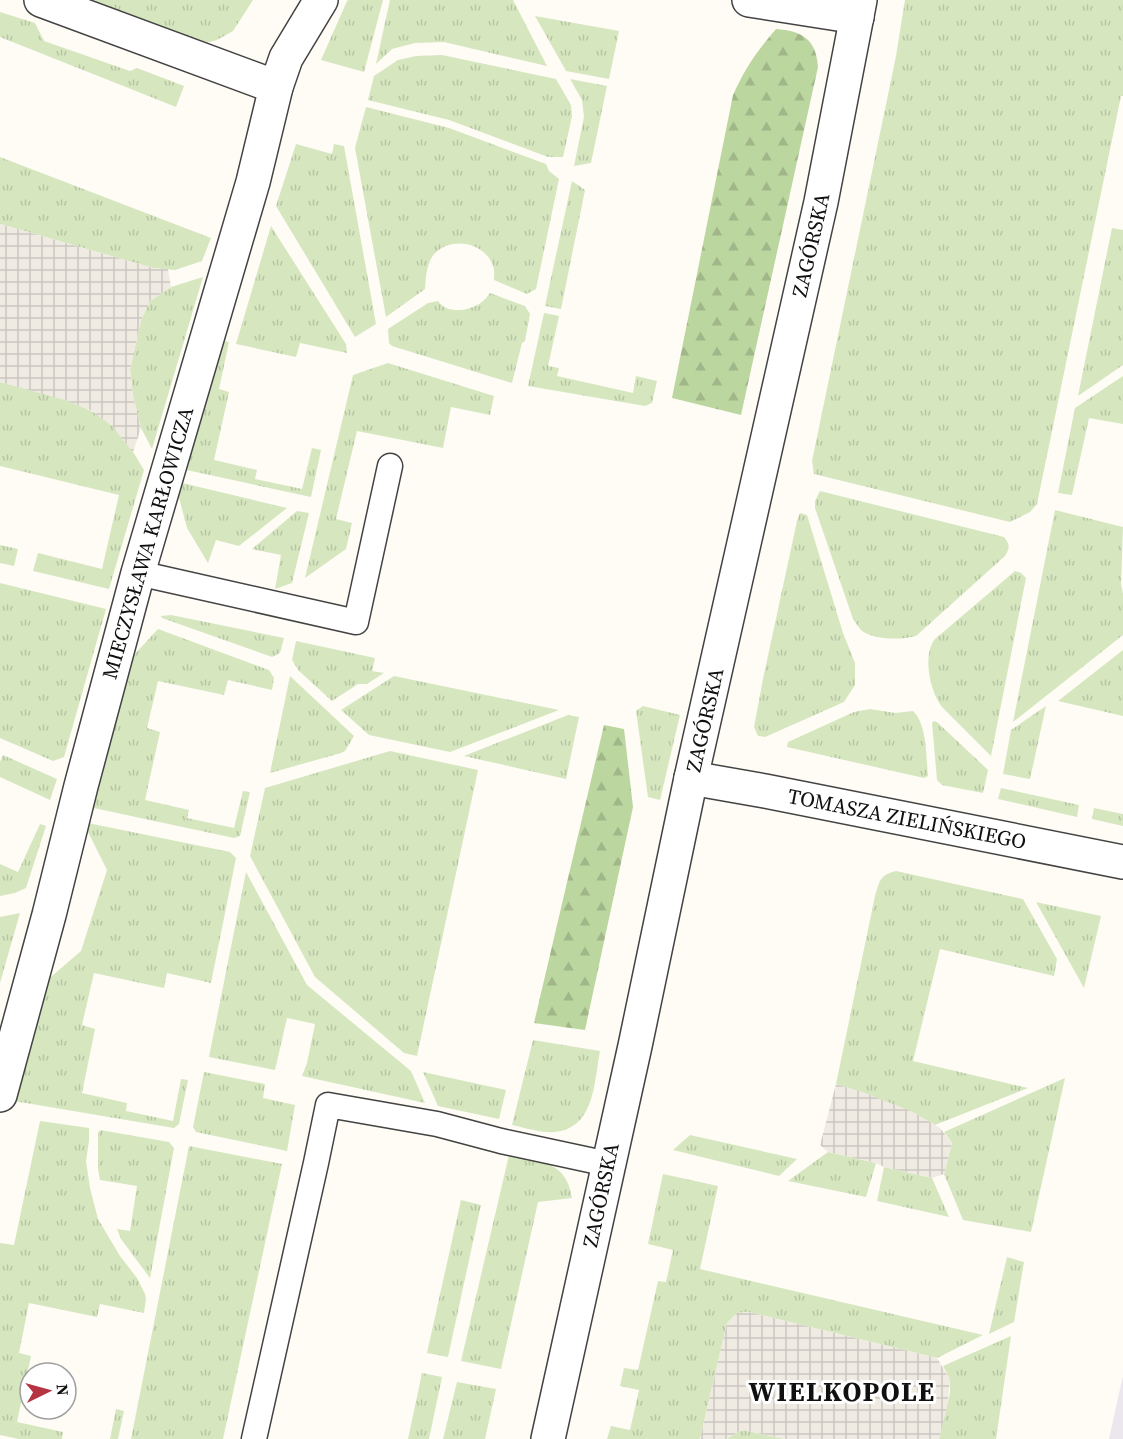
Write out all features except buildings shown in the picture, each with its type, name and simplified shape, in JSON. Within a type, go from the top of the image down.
[{"type":"street","points":[[41,0],[276,87]]},
{"type":"street","name":"MIECZYSŁAWA KARŁOWICZA","points":[[0,1095],[50,915],[81,786],[138,573],[250,194],[276,87],[286,58],[321,0]]},
{"type":"street","points":[[749,0],[859,8]]},
{"type":"street","name":"ZAGÓRSKA","points":[[548,1439],[821,201],[859,8]]},
{"type":"street","name":"TOMASZA ZIELIŃSKIEGO","points":[[692,778],[1123,862]]},
{"type":"lane","points":[[138,573],[356,622],[390,466]]},
{"type":"lane","points":[[254,1439],[328,1105],[437,1124],[501,1141],[608,1164]]},
{"type":"shaded area","points":[[0,224],[153,268],[168,269],[171,287],[150,301],[141,320],[130,370],[133,396],[141,428],[133,452],[112,426],[92,411],[65,400],[0,382]]},
{"type":"shaded area","points":[[836,1084],[913,1112],[940,1128],[952,1143],[944,1174],[932,1178],[828,1152],[820,1145]]},
{"type":"shaded area","points":[[749,1312],[937,1358],[950,1380],[947,1407],[939,1439],[785,1439],[743,1430],[727,1439],[700,1439],[727,1323],[737,1313]]},
{"type":"shaded area","points":[[1123,1375],[1123,1439],[1109,1439]]},
{"type":"green space","points":[[80,0],[253,0],[233,31],[217,40],[198,45]]},
{"type":"green space","points":[[349,0],[383,0],[364,72],[321,60]]},
{"type":"green space","points":[[390,0],[513,0],[547,66],[444,42],[415,43],[392,49],[376,64]]},
{"type":"green space","points":[[905,0],[1123,0],[1123,96],[1121,96],[1037,504],[1030,512],[1010,522],[814,474],[812,461],[896,56]]},
{"type":"green space","points":[[0,12],[35,23],[44,41],[130,71],[137,68],[184,86],[176,107],[0,37]]},
{"type":"green space","points":[[535,16],[619,31],[609,79],[566,71]]},
{"type":"green space","points":[[776,29],[793,32],[806,38],[811,43],[817,57],[818,67],[741,415],[672,398],[733,95],[752,60]]},
{"type":"green space","points":[[442,55],[556,79],[571,105],[572,116],[563,157],[548,157],[449,120],[368,100],[374,76],[398,60],[416,56]]},
{"type":"green space","points":[[570,79],[607,86],[591,163],[574,166],[584,117],[582,100]]},
{"type":"green space","points":[[366,107],[449,128],[546,164],[549,171],[559,179],[536,289],[527,294],[494,280],[493,266],[482,251],[474,246],[456,244],[439,250],[432,257],[427,269],[425,289],[386,317],[355,148]]},
{"type":"green space","points":[[296,144],[332,154],[334,144],[344,146],[376,324],[355,337],[276,206]]},
{"type":"green space","points":[[0,157],[211,238],[202,261],[175,270],[153,268],[0,224]]},
{"type":"green space","points":[[572,181],[585,190],[561,309],[545,306]]},
{"type":"green space","points":[[271,226],[346,344],[347,353],[300,343],[296,357],[236,344]]},
{"type":"green space","points":[[1112,228],[1123,230],[1123,365],[1078,396]]},
{"type":"green space","points":[[203,277],[152,449],[141,428],[133,396],[130,370],[141,320],[150,301],[171,287]]},
{"type":"green space","points":[[490,293],[525,306],[530,314],[525,341],[522,343],[512,383],[392,346],[389,343],[388,329],[428,303],[438,301],[447,308],[460,310],[473,307]]},
{"type":"green space","points":[[544,313],[559,316],[548,366],[559,368],[557,376],[633,393],[636,376],[657,381],[652,403],[645,406],[528,386]]},
{"type":"green space","points":[[221,340],[229,342],[219,389],[229,392],[214,460],[257,470],[255,479],[302,489],[312,448],[321,450],[311,497],[182,469]]},
{"type":"green space","points":[[388,363],[494,396],[490,415],[451,407],[443,448],[357,431],[336,519],[352,523],[346,549],[305,578],[353,375]]},
{"type":"green space","points":[[1123,376],[1123,424],[1089,418],[1072,495],[1058,493],[1075,408]]},
{"type":"green space","points":[[0,382],[73,403],[99,416],[121,435],[144,470],[109,589],[33,571],[38,553],[102,569],[119,495],[0,466]]},
{"type":"green space","points":[[178,482],[287,508],[239,546],[216,540],[208,563],[187,528],[177,490]]},
{"type":"green space","points":[[820,491],[1004,537],[1009,546],[1008,551],[916,636],[896,639],[867,634],[853,619],[815,508],[815,501]]},
{"type":"green space","points":[[1055,510],[1123,527],[1121,584],[1123,635],[1013,722]]},
{"type":"green space","points":[[297,511],[309,513],[292,583],[275,589],[281,555],[252,549]]},
{"type":"green space","points":[[800,513],[807,515],[843,633],[855,663],[855,685],[844,702],[765,737],[758,736],[754,727],[763,679]]},
{"type":"green space","points":[[0,545],[18,549],[14,566],[0,563]]},
{"type":"green space","points":[[1015,571],[1026,578],[991,756],[942,707],[931,683],[929,654],[935,639]]},
{"type":"green space","points":[[0,583],[106,609],[64,757],[53,761],[0,738]]},
{"type":"green space","points":[[171,615],[284,638],[280,653],[272,657],[161,616]]},
{"type":"green space","points":[[158,629],[269,670],[274,678],[272,690],[228,680],[224,695],[158,681],[147,728],[160,732],[145,800],[189,810],[187,818],[234,828],[243,791],[250,792],[240,836],[234,838],[89,807],[132,657]]},
{"type":"green space","points":[[296,641],[375,658],[372,671],[384,673],[367,684],[358,684],[332,701],[299,671],[292,660]]},
{"type":"green space","points":[[1123,650],[1123,716],[1058,701]]},
{"type":"green space","points":[[290,676],[354,736],[345,751],[341,753],[270,773]]},
{"type":"green space","points":[[394,676],[559,710],[450,752],[369,735],[341,710]]},
{"type":"green space","points":[[643,706],[680,715],[660,800],[648,797],[636,711]]},
{"type":"green space","points":[[1046,706],[1030,779],[1003,774],[1011,730]]},
{"type":"green space","points":[[870,709],[895,713],[913,711],[918,717],[923,732],[928,776],[924,778],[787,747],[788,742],[854,712]]},
{"type":"green space","points":[[568,715],[579,717],[566,779],[464,756]]},
{"type":"green space","points":[[934,721],[988,770],[983,793],[942,785],[937,780],[932,723]]},
{"type":"green space","points":[[604,725],[624,729],[633,807],[585,1030],[534,1023]]},
{"type":"green space","points":[[390,751],[478,770],[417,1056],[404,1053],[315,977],[250,856],[265,788]]},
{"type":"green space","points":[[3,755],[57,779],[50,800],[0,777],[0,762]]},
{"type":"green space","points":[[1001,788],[1079,805],[1077,817],[998,799]]},
{"type":"green space","points":[[1094,808],[1123,814],[1123,826],[1092,819]]},
{"type":"green space","points":[[83,822],[230,852],[236,858],[211,983],[167,973],[164,988],[94,973],[82,1025],[95,1029],[82,1093],[127,1103],[126,1111],[173,1121],[181,1079],[188,1080],[179,1124],[174,1128],[8,1100],[38,988],[81,951],[107,870]]},
{"type":"green space","points":[[40,824],[46,826],[26,888],[0,896],[0,864],[18,872]]},
{"type":"green space","points":[[896,871],[1023,899],[1057,959],[1054,976],[940,949],[913,1061],[1028,1088],[935,1125],[886,1102],[836,1084],[875,896],[881,879]]},
{"type":"green space","points":[[246,872],[307,985],[411,1071],[425,1103],[302,1076],[315,1024],[287,1018],[275,1070],[209,1057]]},
{"type":"green space","points":[[1036,902],[1101,916],[1084,988]]},
{"type":"green space","points":[[20,913],[0,983],[0,917]]},
{"type":"green space","points":[[533,1040],[600,1051],[590,1102],[578,1122],[568,1129],[544,1132],[512,1125]]},
{"type":"green space","points":[[204,1072],[265,1084],[263,1098],[295,1105],[287,1151],[196,1132],[193,1127]]},
{"type":"green space","points":[[423,1072],[506,1090],[499,1119],[438,1106]]},
{"type":"green space","points":[[1065,1078],[1031,1232],[963,1220],[944,1174],[952,1143],[944,1132]]},
{"type":"green space","points":[[40,1121],[89,1128],[86,1161],[98,1219],[120,1256],[137,1278],[146,1298],[144,1313],[100,1304],[97,1317],[29,1303],[19,1353],[31,1356],[30,1361],[18,1361],[17,1422],[63,1432],[62,1439],[19,1439],[0,1435],[0,1243],[14,1245]]},
{"type":"green space","points":[[100,1130],[169,1142],[174,1148],[150,1278],[121,1239],[117,1229],[130,1231],[137,1186],[100,1180],[98,1133]]},
{"type":"green space","points":[[690,1135],[797,1159],[779,1176],[673,1150]]},
{"type":"green space","points":[[189,1146],[282,1164],[223,1439],[131,1439]]},
{"type":"green space","points":[[828,1152],[876,1163],[866,1197],[788,1181]]},
{"type":"green space","points":[[509,1155],[541,1162],[558,1170],[569,1186],[572,1198],[538,1202],[501,1369],[461,1361]]},
{"type":"green space","points":[[884,1167],[932,1178],[949,1217],[877,1201]]},
{"type":"green space","points":[[663,1174],[718,1186],[700,1269],[983,1335],[937,1358],[749,1312],[737,1313],[727,1323],[700,1439],[607,1439],[611,1426],[630,1430],[639,1390],[620,1386],[624,1368],[638,1370],[658,1281],[666,1282],[673,1250],[648,1244]]},
{"type":"green space","points":[[461,1200],[481,1205],[448,1357],[427,1353]]},
{"type":"green space","points":[[1007,1257],[1024,1262],[1014,1322],[989,1334]]},
{"type":"green space","points":[[1011,1336],[996,1439],[939,1439],[950,1392],[950,1380],[943,1366]]},
{"type":"green space","points":[[422,1373],[442,1377],[429,1439],[408,1439]]},
{"type":"green space","points":[[457,1382],[496,1389],[485,1439],[443,1439]]},
{"type":"green space","points":[[116,1409],[124,1411],[118,1439],[110,1439]]},
{"type":"green space","points":[[743,1430],[785,1439],[727,1439]]},
{"type":"district","name":"WIELKOPOLE","points":[[842,1392]]}]
